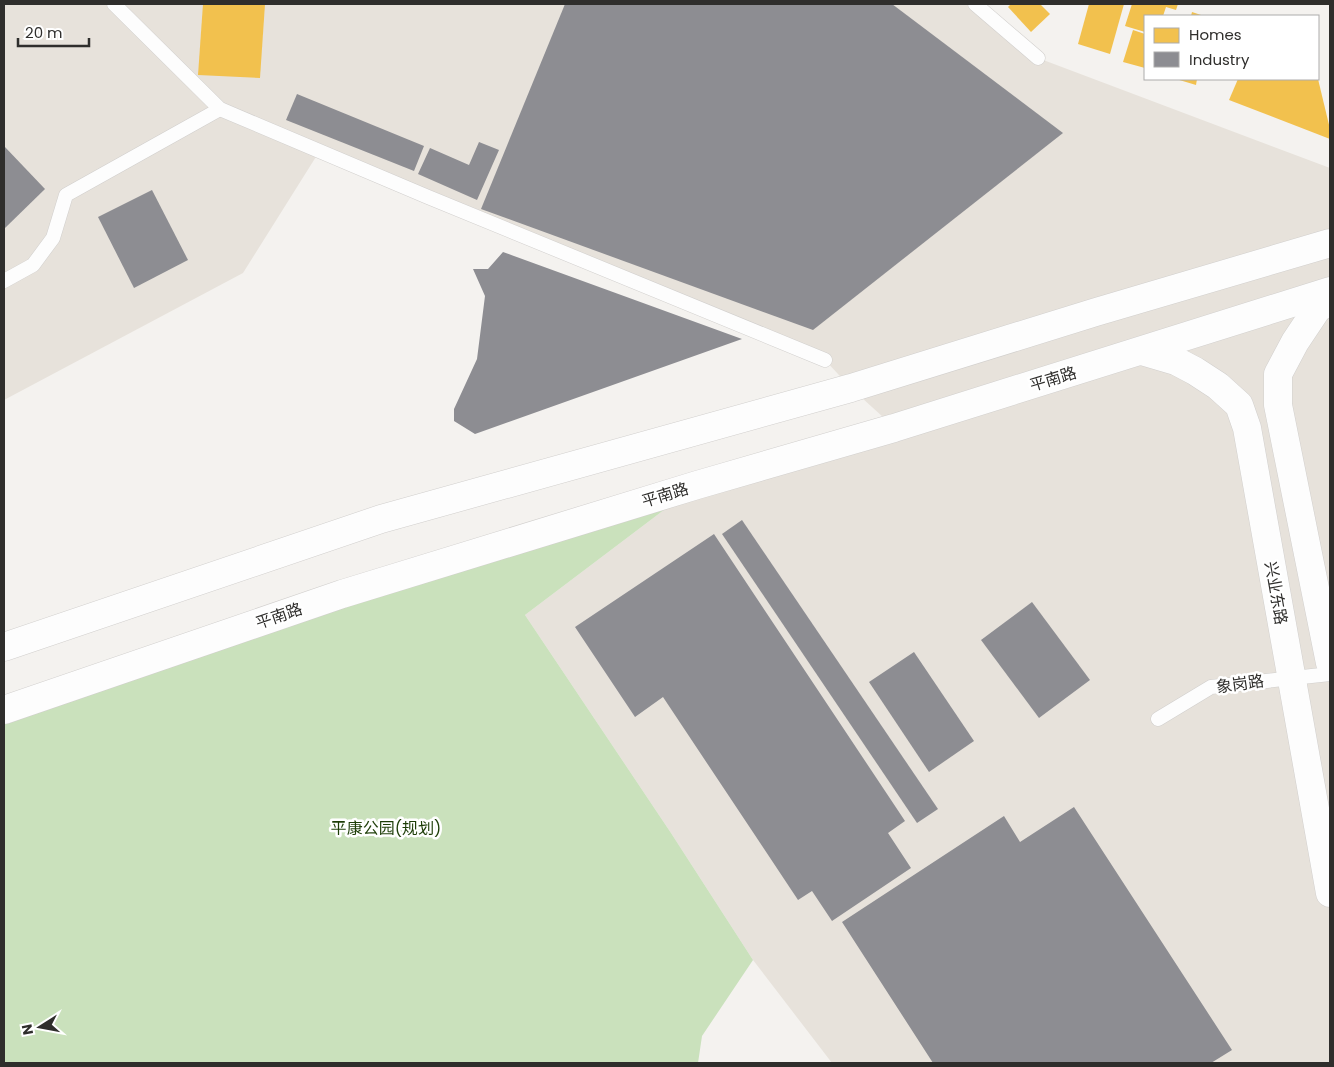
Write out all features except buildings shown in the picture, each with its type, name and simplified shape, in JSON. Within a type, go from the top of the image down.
[{"type":"main road","points":[[4,647],[381,519],[851,388],[1096,312],[1330,243]]},
{"type":"main road","name":"平南路","points":[[4,710],[342,594],[697,485],[894,428],[1142,352],[1330,291]]},
{"type":"main road","points":[[1330,300],[1317,309],[1295,342],[1278,374],[1278,405],[1330,663]]},
{"type":"main road","name":"兴业东路","points":[[1142,352],[1176,361],[1195,370],[1218,386],[1239,405],[1247,428],[1330,893]]},
{"type":"lane","points":[[114,4],[220,109],[428,197],[825,360]]},
{"type":"lane","points":[[975,4],[1038,58]]},
{"type":"lane","points":[[4,281],[33,265],[53,238],[66,194],[220,109]]},
{"type":"lane","name":"象岗路","points":[[1158,719],[1211,687],[1330,674]]},
{"type":"shaded area","points":[[4,4],[975,4],[1038,58],[1330,168],[1330,1063],[832,1063],[753,960],[671,833],[525,615],[697,485],[894,427],[851,388],[825,360],[319,152],[243,273],[4,400]]},
{"type":"green space","name":"平康公园(规划)","points":[[697,485],[525,615],[671,833],[753,960],[702,1036],[698,1063],[4,1063],[4,710]]}]
